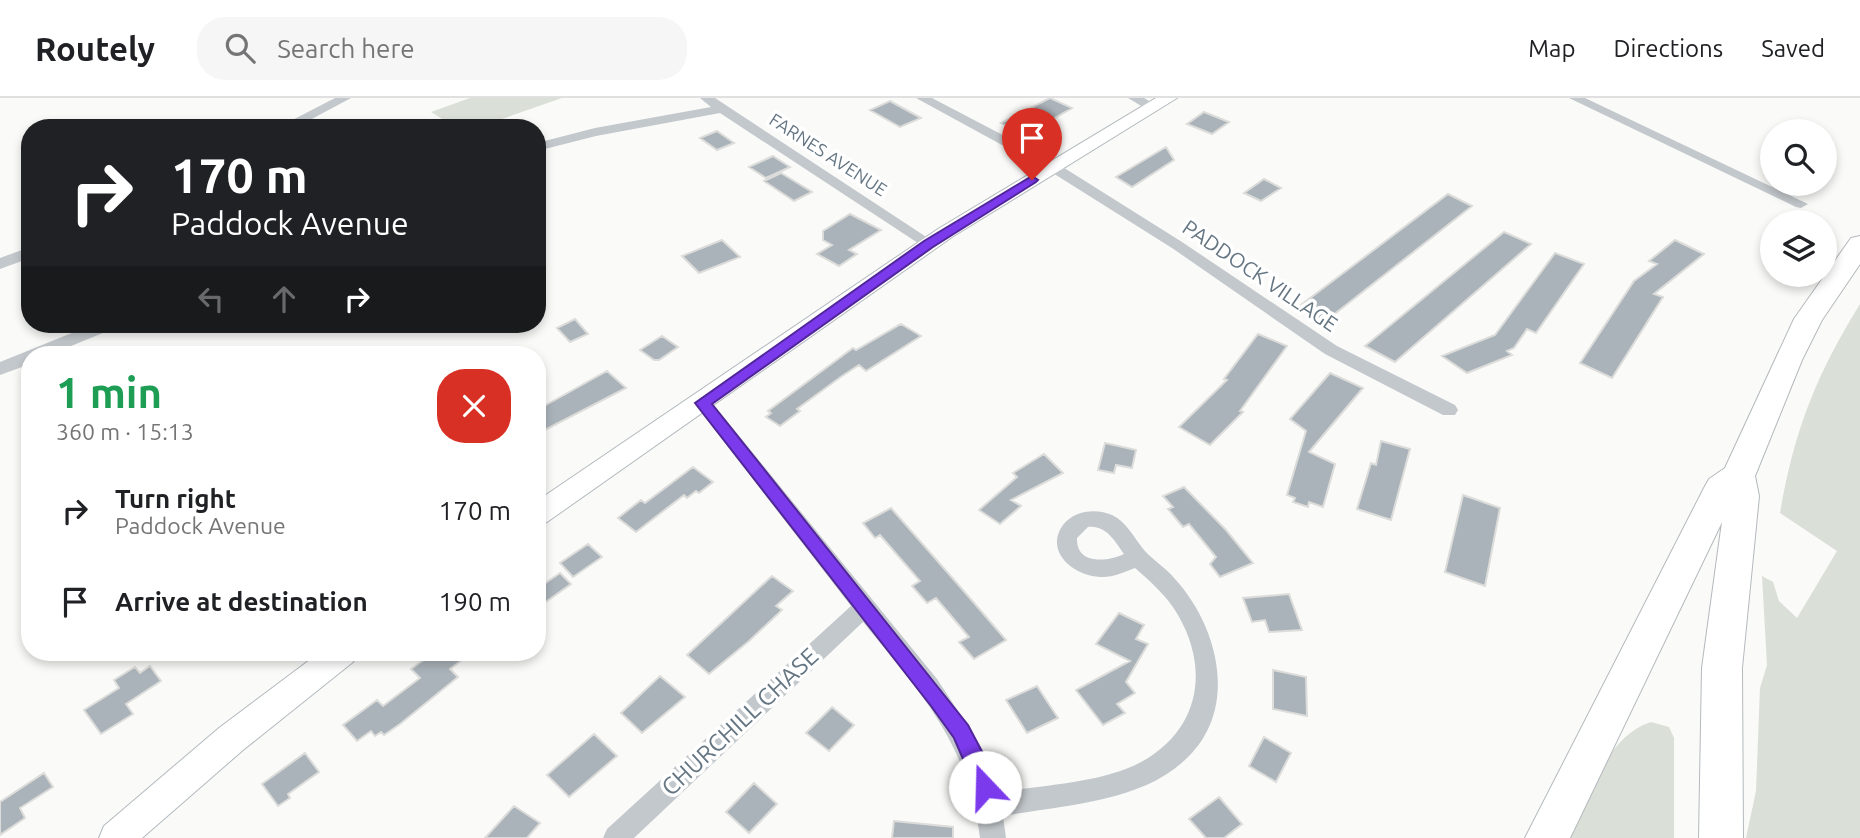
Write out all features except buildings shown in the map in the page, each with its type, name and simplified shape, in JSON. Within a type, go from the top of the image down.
[{"type":"highway","points":[[1547,838],[1721,488],[1738,476],[1803,329],[1860,244]]},
{"type":"highway","points":[[1721,838],[1722,668],[1742,496],[1738,476]]},
{"type":"main road","points":[[546,509],[929,244],[1053,167],[1152,101]]},
{"type":"main road","points":[[116,838],[231,739],[332,661]]},
{"type":"street","points":[[302,119],[345,98]]},
{"type":"street","name":"FARNES AVENUE","points":[[706,98],[929,244]]},
{"type":"street","name":"PADDOCK VILLAGE","points":[[922,98],[1053,167],[1177,246],[1331,350],[1449,410]]},
{"type":"street","points":[[1580,100],[1600,98]]},
{"type":"street","points":[[1580,100],[1801,204]]},
{"type":"street","points":[[546,145],[596,132],[722,109]]},
{"type":"street","points":[[0,264],[21,256]]},
{"type":"street","points":[[56,346],[87,333]]},
{"type":"street","points":[[0,369],[21,360]]},
{"type":"street","points":[[702,403],[961,731],[980,767],[991,806],[993,838]]},
{"type":"street","points":[[991,806],[1120,781],[1153,768],[1178,749],[1196,726],[1207,699],[1209,669],[1201,636],[1182,605],[1156,572],[1137,558]]},
{"type":"street","name":"CHURCHILL CHASE","points":[[616,838],[864,607]]},
{"type":"shaded area","points":[[470,98],[562,98],[502,119],[442,119],[431,112]]},
{"type":"shaded area","points":[[1860,304],[1860,838],[1746,838],[1756,791],[1760,688],[1767,665],[1762,576],[1773,582],[1779,601],[1797,618],[1837,551],[1780,513],[1792,456],[1809,404],[1831,355]]},
{"type":"shaded area","points":[[1651,722],[1669,727],[1674,738],[1674,838],[1569,838],[1591,787],[1610,754],[1635,729]]},
{"type":"route","points":[[985,787],[980,767],[961,731],[702,403],[929,244],[1032,180]]}]
